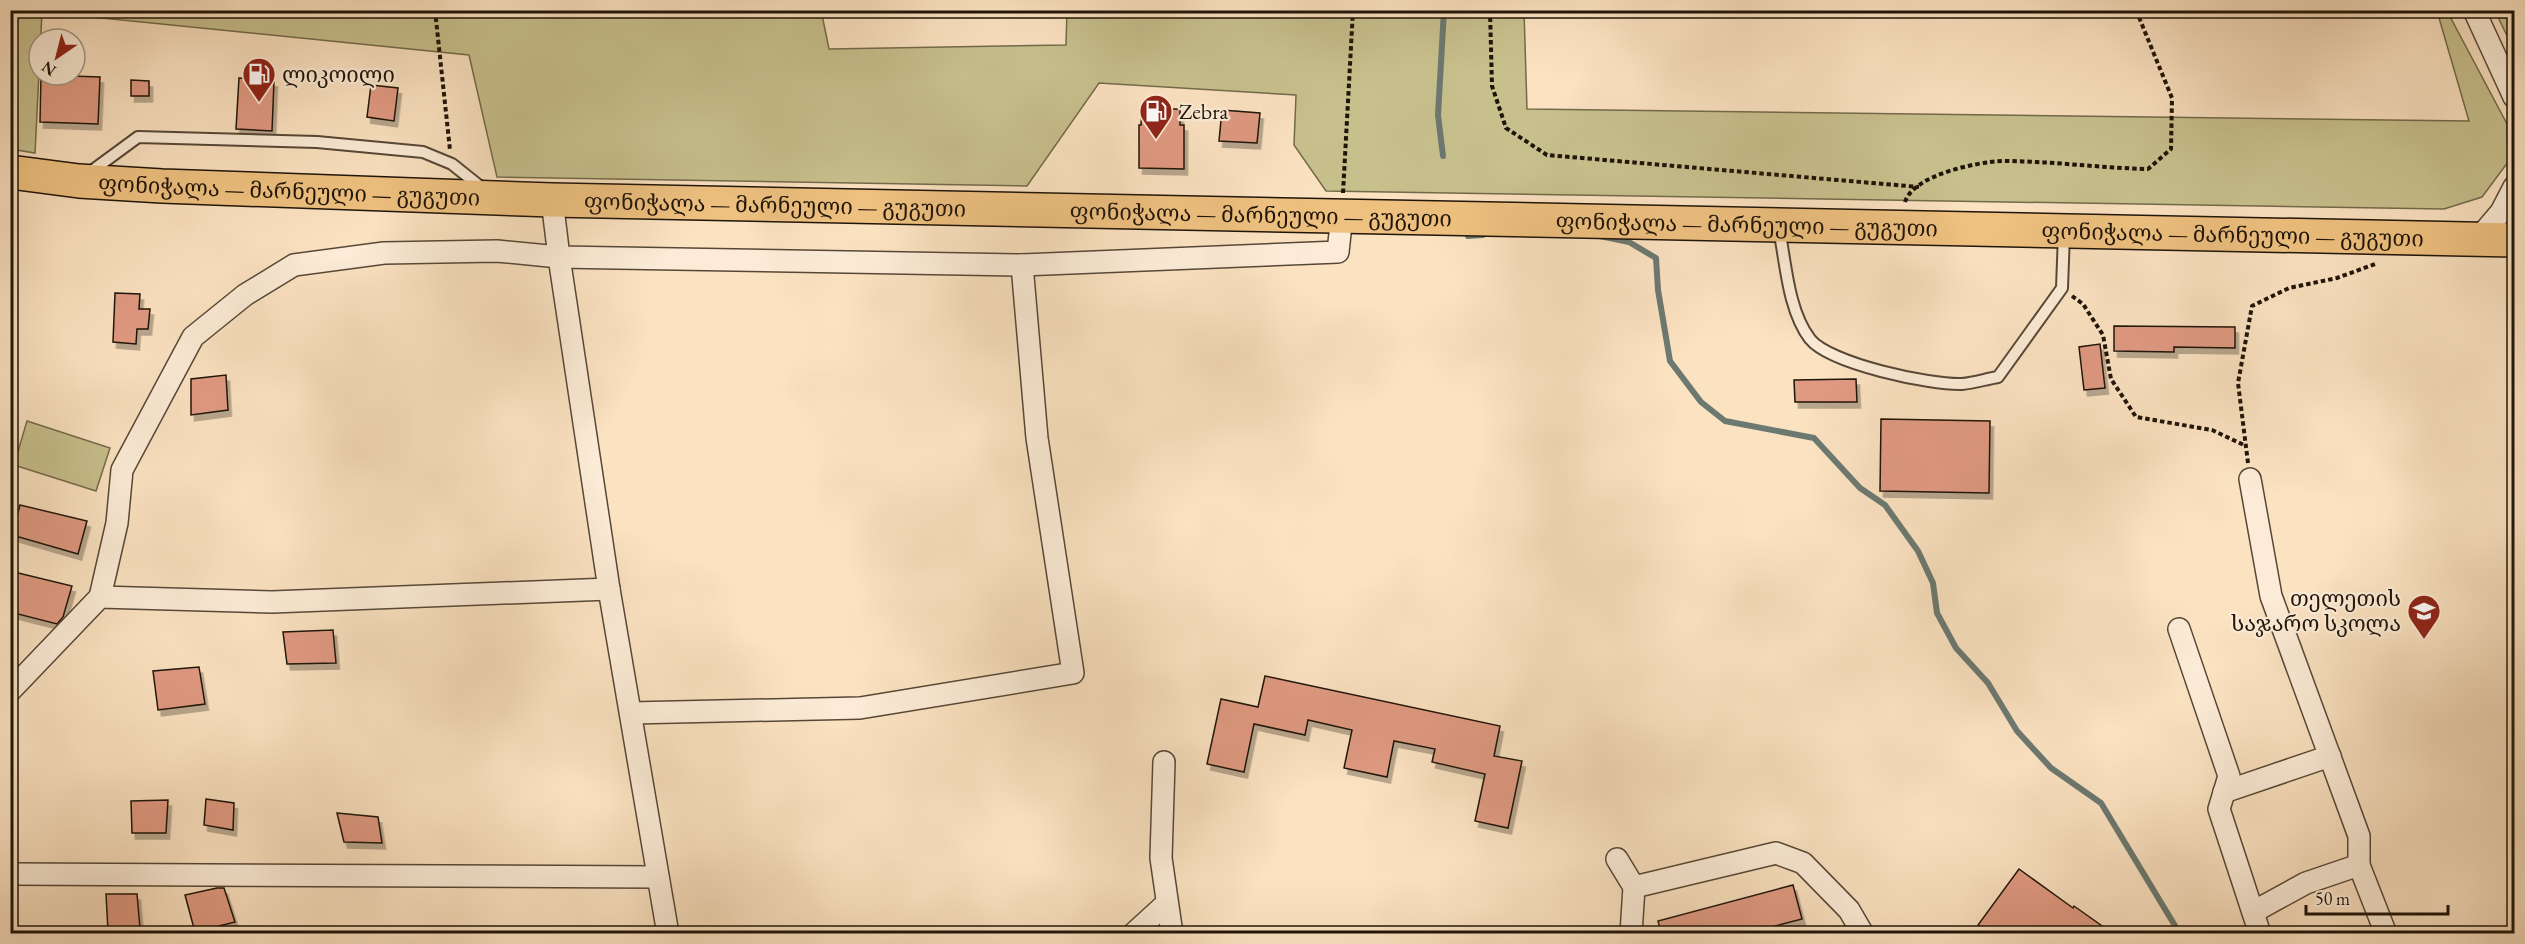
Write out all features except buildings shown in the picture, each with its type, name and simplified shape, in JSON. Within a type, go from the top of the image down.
[{"type":"highway","name":"ფონიჭალა — მარნეული — გუგუთი","points":[[10,172],[79,181],[552,200],[1342,215],[2064,233],[2514,240]]},
{"type":"street","points":[[2474,10],[2514,97]]},
{"type":"street","points":[[2478,239],[2501,212],[2514,187]]},
{"type":"street","points":[[552,200],[609,589],[668,933]]},
{"type":"street","points":[[10,692],[100,597],[117,523],[122,470],[193,337],[244,295],[294,265],[384,253],[497,251],[559,257],[1022,266],[1338,252],[1342,215]]},
{"type":"street","points":[[631,713],[860,708],[1073,673],[1037,438],[1022,266]]},
{"type":"street","points":[[2250,479],[2271,597],[2359,836],[2359,865],[2386,933]]},
{"type":"street","points":[[100,597],[272,602],[609,589]]},
{"type":"street","points":[[2179,629],[2229,776],[2219,808],[2260,933]]},
{"type":"street","points":[[2224,792],[2330,756]]},
{"type":"street","points":[[1164,762],[1161,858],[1172,933]]},
{"type":"street","points":[[1634,887],[1776,853],[1803,863],[1849,910],[1863,933]]},
{"type":"street","points":[[1617,859],[1634,887],[1631,933]]},
{"type":"street","points":[[2253,912],[2306,883],[2359,865]]},
{"type":"street","points":[[10,874],[658,878]]},
{"type":"street","points":[[1133,933],[1167,903]]},
{"type":"lane","points":[[79,181],[138,137],[380,146],[423,152],[452,164],[491,196]]},
{"type":"lane","points":[[1778,226],[1795,307],[1811,340],[1837,358],[1913,379],[1961,384],[1998,377],[2062,288],[2064,233]]},
{"type":"path","points":[[435,10],[452,164]]},
{"type":"path","points":[[1342,215],[1353,10]]},
{"type":"path","points":[[1490,10],[1492,86],[1506,128],[1547,155],[1919,187]]},
{"type":"path","points":[[1898,229],[1907,195],[1937,174],[2000,161],[2148,169],[2171,149],[2172,98],[2136,10]]},
{"type":"path","points":[[2250,479],[2238,383],[2252,306],[2289,288],[2337,278],[2379,262]]},
{"type":"path","points":[[2062,288],[2083,304],[2103,335],[2111,379],[2136,417],[2212,430],[2246,446]]},
{"type":"shaded area","points":[[821,10],[829,49],[1066,45],[1067,11],[1524,11],[1527,109],[2469,121],[2437,11],[2447,11],[2507,124],[2508,162],[2482,197],[2444,209],[1326,191],[1294,145],[1296,95],[1099,83],[1027,186],[497,177],[469,55],[42,12],[41,27],[27,27],[27,87],[38,87],[35,153],[11,149],[11,11]]},
{"type":"shaded area","points":[[2495,11],[2507,11],[2514,29],[2514,50]]},
{"type":"shaded area","points":[[27,421],[110,448],[96,491],[14,465]]},
{"type":"waterway","points":[[1443,156],[1438,115],[1444,10]]},
{"type":"waterway","points":[[1468,236],[1483,235]]},
{"type":"waterway","points":[[1600,236],[1629,242],[1656,258],[1658,290],[1670,361],[1701,402],[1725,421],[1814,438],[1860,488],[1885,505],[1918,551],[1933,583],[1937,613],[1956,648],[1988,683],[2017,731],[2051,768],[2101,803],[2180,934]]},
{"type":"place","name":"ლიკოილი","points":[[259,103]]},
{"type":"place","name":"Zebra","points":[[1156,140]]},
{"type":"place","name":"თელეთის საჯარო სკოლა","points":[[2424,640]]}]
